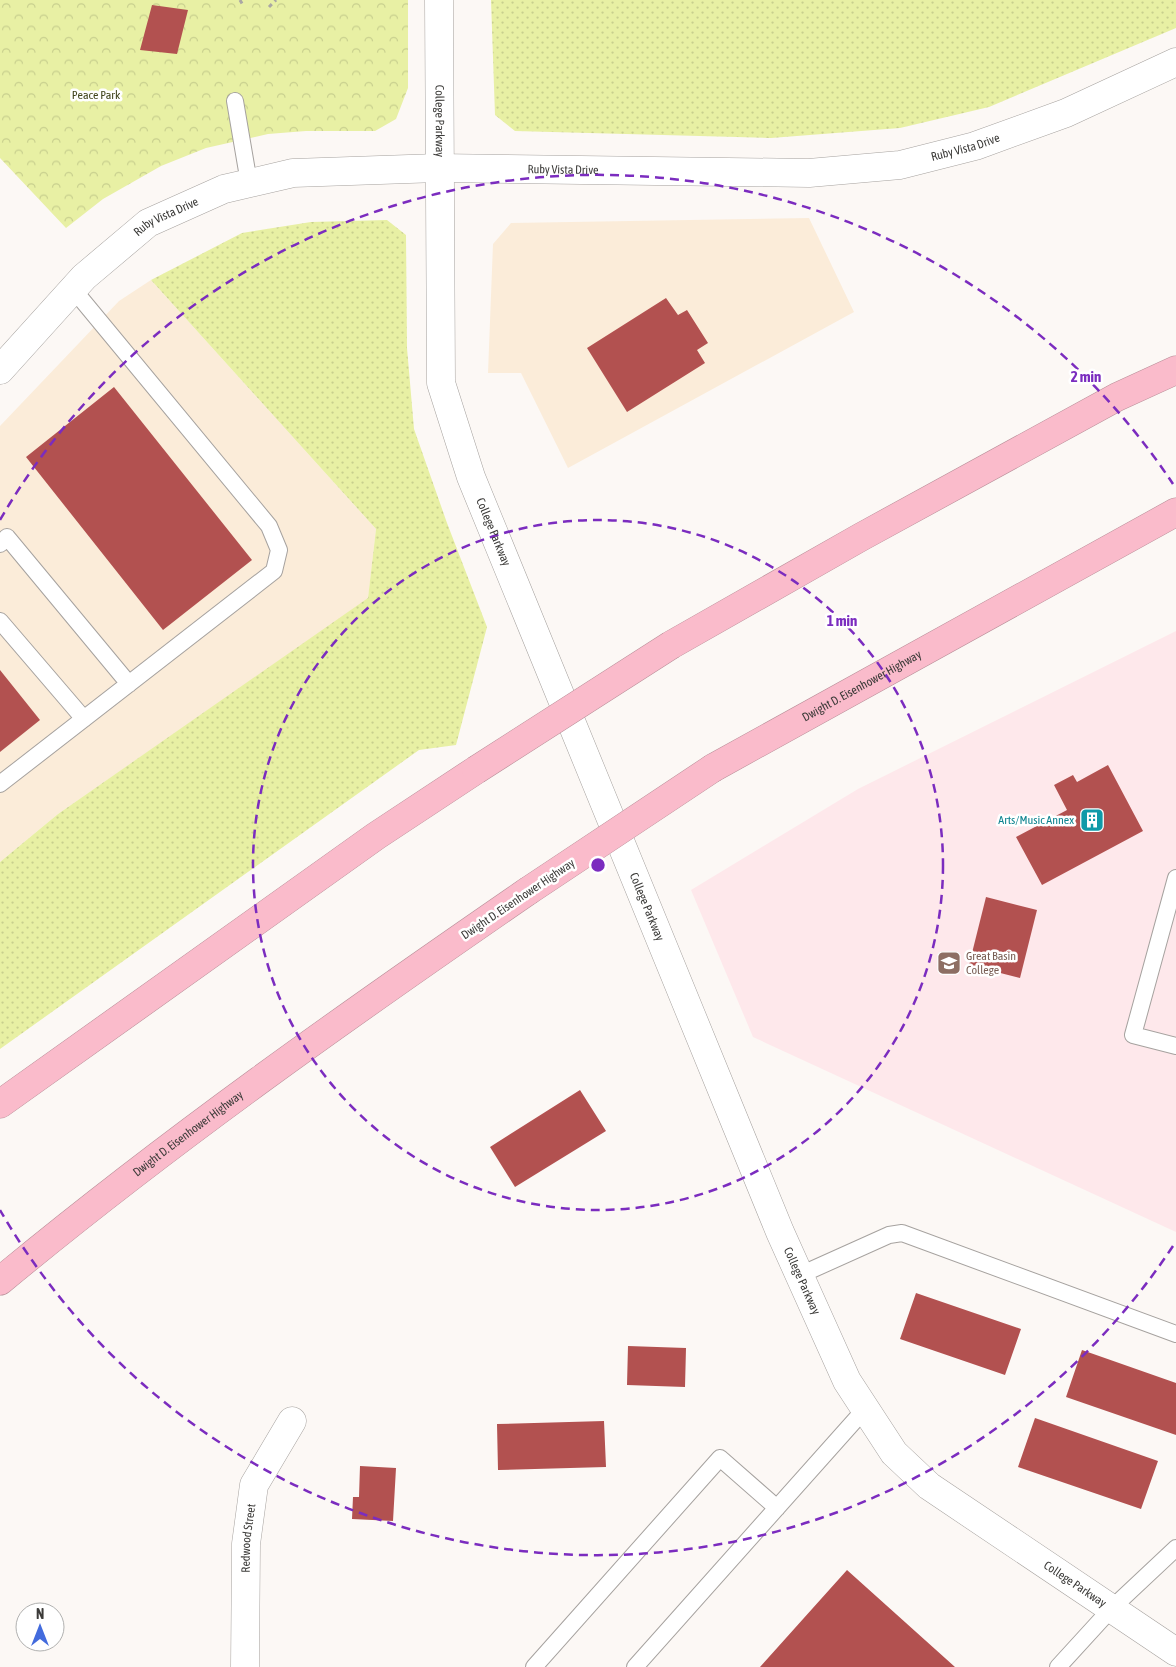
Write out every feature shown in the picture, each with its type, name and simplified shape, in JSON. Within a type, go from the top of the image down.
[{"type":"highway","points":[[0,1104],[376,836],[671,645],[869,532],[1117,397],[1176,370]]},
{"type":"highway","name":"Dwight D. Eisenhower Highway","points":[[0,1281],[182,1136],[365,1004],[528,891],[713,768],[1176,512]]},
{"type":"street","name":"College Parkway","points":[[439,0],[438,168],[441,384],[453,425],[471,477],[800,1275],[847,1381],[894,1453],[929,1486],[1176,1652]]},
{"type":"street","name":"Ruby Vista Drive","points":[[0,370],[73,289],[148,222],[224,190],[249,183],[293,173],[438,168],[809,173],[900,166],[975,146],[1066,113],[1176,62]]},
{"type":"street","name":"Redwood Street","points":[[245,1667],[246,1544],[254,1484],[292,1421]]},
{"type":"lane","points":[[235,101],[249,183]]},
{"type":"lane","points":[[0,784],[274,571],[279,550],[269,526],[73,289]]},
{"type":"lane","points":[[0,544],[7,537],[129,684]]},
{"type":"lane","points":[[0,621],[84,719]]},
{"type":"lane","points":[[1176,878],[1133,1035],[1176,1046]]},
{"type":"lane","points":[[800,1275],[889,1235],[902,1234],[1176,1334]]},
{"type":"lane","points":[[635,1667],[865,1409]]},
{"type":"lane","points":[[534,1667],[720,1458],[777,1508]]},
{"type":"lane","points":[[1058,1667],[1111,1609],[1176,1548]]},
{"type":"path","points":[[240,0],[244,7]]},
{"type":"path","points":[[269,7],[276,0]]},
{"type":"shaded area","points":[[809,218],[854,312],[568,468],[521,373],[488,373],[493,244],[511,223]]},
{"type":"shaded area","points":[[151,280],[376,529],[368,599],[58,814],[0,862],[0,426],[119,301]]},
{"type":"shaded area","name":"Great Basin College","points":[[1176,631],[1176,1232],[753,1037],[691,890],[858,789]]},
{"type":"green space","name":"Peace Park","points":[[0,0],[408,0],[408,88],[396,119],[375,131],[306,131],[268,134],[206,148],[161,166],[103,199],[66,228],[0,158]]},
{"type":"green space","points":[[491,0],[1176,0],[1176,28],[989,107],[900,128],[771,138],[515,131],[495,115]]},
{"type":"green space","points":[[387,220],[406,235],[407,348],[414,429],[447,523],[487,627],[456,745],[419,750],[0,1049],[0,862],[58,814],[368,598],[376,529],[151,280],[242,233],[311,222]]},
{"type":"building","points":[[152,5],[188,10],[177,54],[140,50]]},
{"type":"building","points":[[666,298],[678,315],[687,310],[708,343],[697,350],[705,363],[627,412],[587,348]]},
{"type":"building","points":[[114,387],[252,560],[163,630],[26,457]]},
{"type":"building","points":[[0,670],[40,720],[0,752]]},
{"type":"building","name":"Arts/Music Annex","points":[[1108,765],[1143,831],[1042,885],[1016,837],[1067,810],[1054,785],[1073,775],[1077,782]]},
{"type":"building","points":[[986,897],[1037,910],[1020,978],[969,965]]},
{"type":"building","points":[[580,1090],[606,1131],[515,1187],[490,1147]]},
{"type":"building","points":[[916,1293],[1021,1329],[1005,1375],[900,1339]]},
{"type":"building","points":[[628,1346],[686,1348],[685,1387],[627,1385]]},
{"type":"building","points":[[1082,1350],[1176,1383],[1176,1435],[1066,1397]]},
{"type":"building","points":[[1035,1418],[1158,1461],[1141,1509],[1018,1467]]},
{"type":"building","points":[[604,1421],[606,1467],[498,1470],[497,1424]]},
{"type":"building","points":[[360,1466],[396,1468],[393,1521],[352,1519],[353,1497],[359,1497]]},
{"type":"building","points":[[847,1570],[955,1667],[760,1667]]},
{"type":"place","name":"Arts/Music Annex","points":[[1092,820]]},
{"type":"place","name":"Great Basin College","points":[[949,963]]}]
